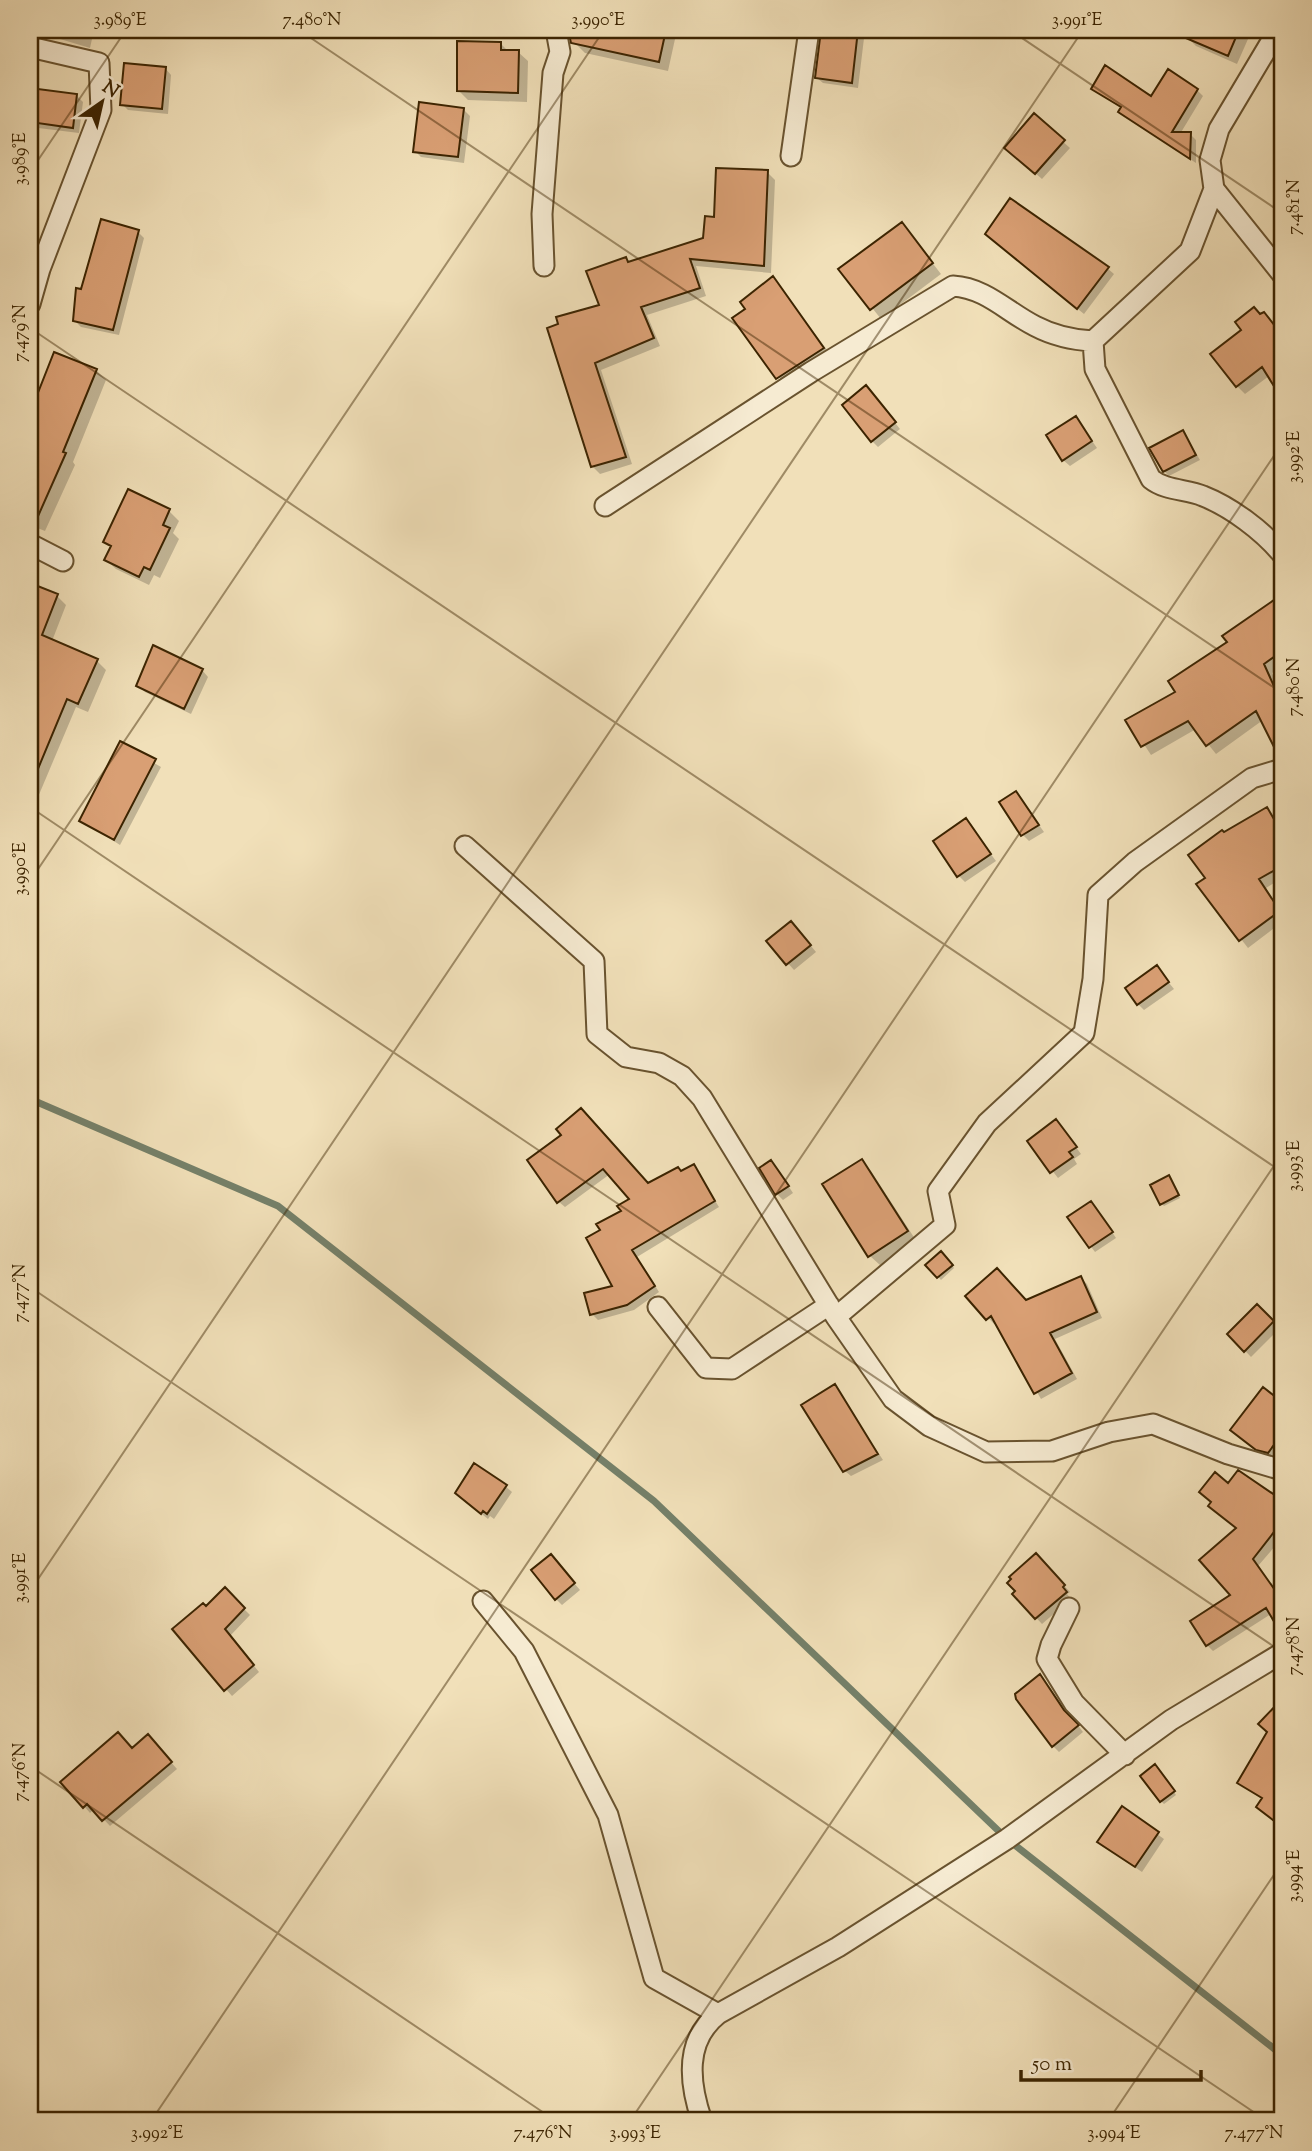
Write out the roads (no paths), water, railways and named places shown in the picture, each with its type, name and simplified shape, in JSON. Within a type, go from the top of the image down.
[{"type":"street","points":[[544,266],[542,214],[554,73],[560,52],[555,30]]},
{"type":"street","points":[[791,156],[809,30]]},
{"type":"street","points":[[606,506],[811,372],[953,286],[970,287],[1035,326],[1066,339],[1093,341],[1190,251],[1214,189],[1210,160],[1219,129],[1249,74],[1278,30]]},
{"type":"street","points":[[30,47],[99,63],[101,110],[35,268],[30,304]]},
{"type":"street","points":[[1214,189],[1282,274]]},
{"type":"street","points":[[1093,341],[1095,369],[1151,479],[1161,485],[1202,495],[1231,510],[1282,554]]},
{"type":"street","points":[[30,544],[63,561]]},
{"type":"street","points":[[658,1307],[706,1368],[732,1369],[832,1311],[945,1225],[938,1191],[987,1123],[1084,1033],[1093,979],[1098,895],[1135,862],[1252,778],[1280,776]]},
{"type":"street","points":[[465,846],[594,961],[597,1034],[626,1057],[659,1063],[682,1076],[702,1098],[832,1311],[893,1399],[929,1426],[986,1452],[1052,1451],[1109,1432],[1153,1424],[1228,1454],[1282,1470]]},
{"type":"street","points":[[483,1601],[524,1651],[608,1815],[654,1978],[718,2014]]},
{"type":"street","points":[[1069,1608],[1047,1659],[1074,1703],[1125,1755]]},
{"type":"street","points":[[702,2121],[696,2105],[692,2064],[703,2026],[718,2014],[849,1940],[1007,1839],[1171,1720],[1282,1653]]},
{"type":"waterway","points":[[30,1099],[278,1206],[654,1501],[1007,1839],[1282,2055]]}]
